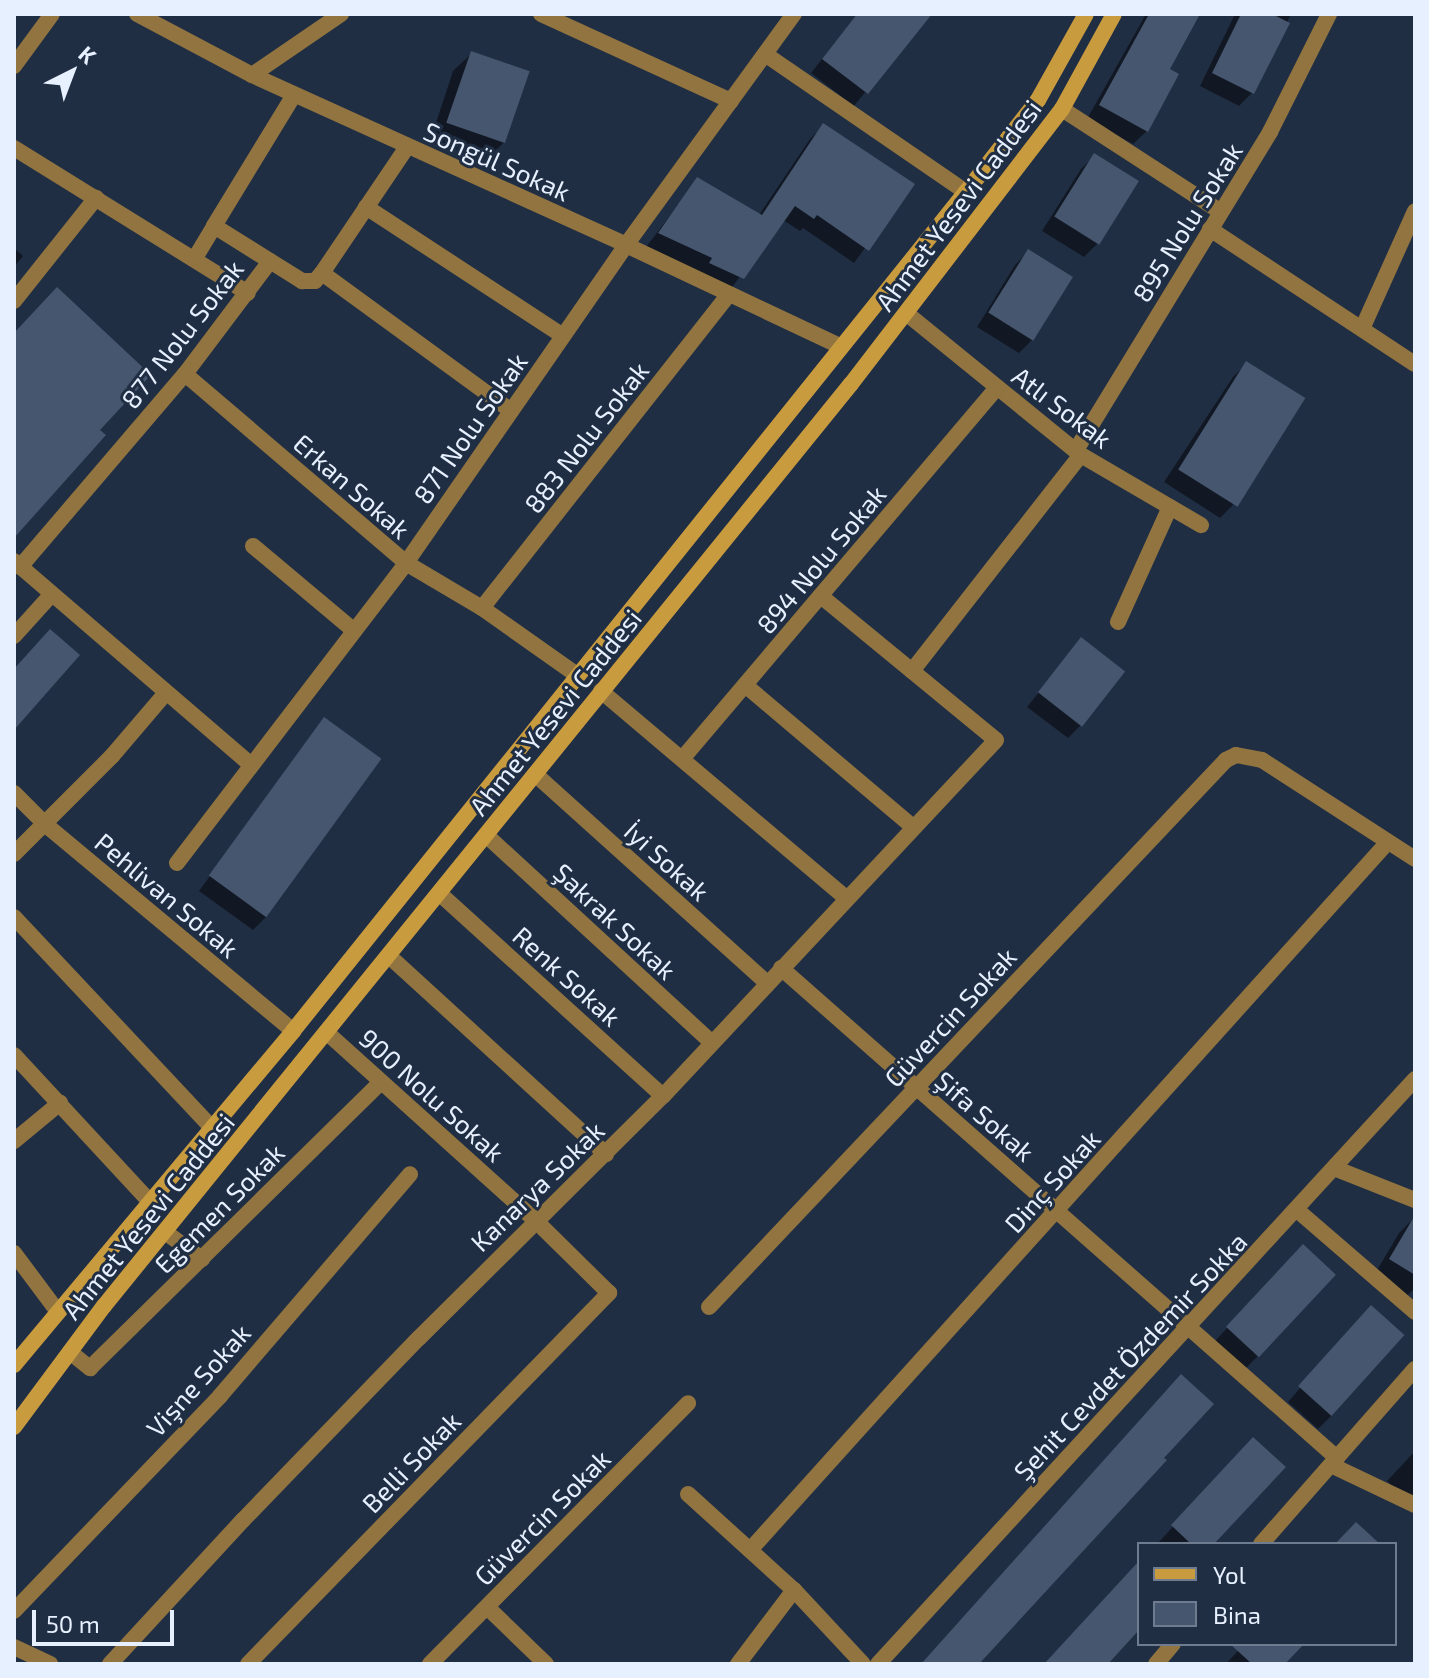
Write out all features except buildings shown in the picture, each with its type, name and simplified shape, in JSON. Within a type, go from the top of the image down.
[{"type":"main road","name":"Ahmet Yesevi Caddesi","points":[[14,1365],[293,1031],[966,192],[1038,100],[1086,14]]},
{"type":"main road","name":"Ahmet Yesevi Caddesi","points":[[14,1427],[165,1232],[906,313],[1062,109],[1114,14]]},
{"type":"street","points":[[14,66],[52,14]]},
{"type":"street","name":"Songül Sokak","points":[[137,14],[294,95],[840,346]]},
{"type":"street","points":[[252,75],[341,14]]},
{"type":"street","points":[[541,14],[561,18],[731,101]]},
{"type":"street","name":"871 Nolu Sokak","points":[[177,863],[406,563],[626,245],[794,14]]},
{"type":"street","name":"895 Nolu Sokak","points":[[912,671],[1078,453],[1270,132],[1329,14]]},
{"type":"street","points":[[765,54],[966,192]]},
{"type":"street","name":"877 Nolu Sokak","points":[[17,564],[185,374],[270,261],[214,226],[294,95]]},
{"type":"street","points":[[1062,109],[1221,212]]},
{"type":"street","points":[[270,261],[302,281],[315,281],[407,147]]},
{"type":"street","points":[[14,148],[248,293]]},
{"type":"street","points":[[14,301],[96,198]]},
{"type":"street","points":[[366,207],[563,336]]},
{"type":"street","points":[[1362,329],[1415,211]]},
{"type":"street","points":[[195,258],[214,226]]},
{"type":"street","points":[[1210,229],[1415,364]]},
{"type":"street","points":[[322,273],[511,411]]},
{"type":"street","name":"883 Nolu Sokak","points":[[482,608],[728,295]]},
{"type":"street","name":"Atlı Sokak","points":[[906,313],[1078,453],[1201,525]]},
{"type":"street","name":"Erkan Sokak","points":[[185,374],[406,563],[482,608],[577,675]]},
{"type":"street","name":"894 Nolu Sokak","points":[[682,759],[996,389]]},
{"type":"street","points":[[1118,622],[1170,507]]},
{"type":"street","points":[[253,546],[353,630]]},
{"type":"street","points":[[17,564],[251,765]]},
{"type":"street","points":[[14,636],[51,595]]},
{"type":"street","points":[[821,596],[912,671]]},
{"type":"street","name":"Kanarya Sokak","points":[[110,1664],[243,1520],[535,1220],[663,1096],[996,740],[912,671]]},
{"type":"street","points":[[745,685],[913,827]]},
{"type":"street","points":[[601,691],[846,898]]},
{"type":"street","points":[[14,854],[46,825],[165,694]]},
{"type":"street","name":"Güvercin Sokak","points":[[709,1307],[1226,760],[1236,755],[1262,760],[1388,842]]},
{"type":"street","name":"İyi Sokak","points":[[535,774],[767,983]]},
{"type":"street","name":"Pehlivan Sokak","points":[[14,793],[46,825],[293,1031]]},
{"type":"street","name":"Şakrak Sokak","points":[[486,835],[712,1043]]},
{"type":"street","points":[[1388,842],[1415,859]]},
{"type":"street","name":"Dinç Sokak","points":[[750,1550],[1388,842]]},
{"type":"street","name":"Renk Sokak","points":[[439,893],[663,1096]]},
{"type":"street","points":[[14,917],[211,1127]]},
{"type":"street","points":[[389,956],[606,1154]]},
{"type":"street","name":"Şifa Sokak","points":[[781,968],[1190,1328],[1334,1461],[1415,1505]]},
{"type":"street","name":"900 Nolu Sokak","points":[[327,1033],[535,1220],[609,1293]]},
{"type":"street","points":[[14,1055],[150,1202]]},
{"type":"street","name":"Şehit Cevdet Özdemir Sokka","points":[[878,1664],[1190,1328],[1415,1079]]},
{"type":"street","name":"Egemen Sokak","points":[[70,1352],[90,1368],[381,1082]]},
{"type":"street","points":[[14,1141],[60,1103]]},
{"type":"street","points":[[1334,1168],[1415,1200]]},
{"type":"street","name":"Vişne Sokak","points":[[14,1611],[220,1396],[410,1174]]},
{"type":"street","points":[[1297,1210],[1415,1312]]},
{"type":"street","points":[[165,1232],[202,1259]]},
{"type":"street","points":[[14,1253],[58,1312]]},
{"type":"street","name":"Belli Sokak","points":[[248,1664],[609,1293]]},
{"type":"street","points":[[1263,1542],[1415,1369]]},
{"type":"street","name":"Güvercin Sokak","points":[[430,1664],[688,1403]]},
{"type":"street","points":[[688,1494],[794,1590],[863,1664]]},
{"type":"street","points":[[738,1664],[794,1590]]},
{"type":"street","points":[[487,1607],[546,1664]]},
{"type":"street","points":[[1156,1664],[1171,1646]]},
{"type":"street","points":[[14,1647],[50,1664]]}]
